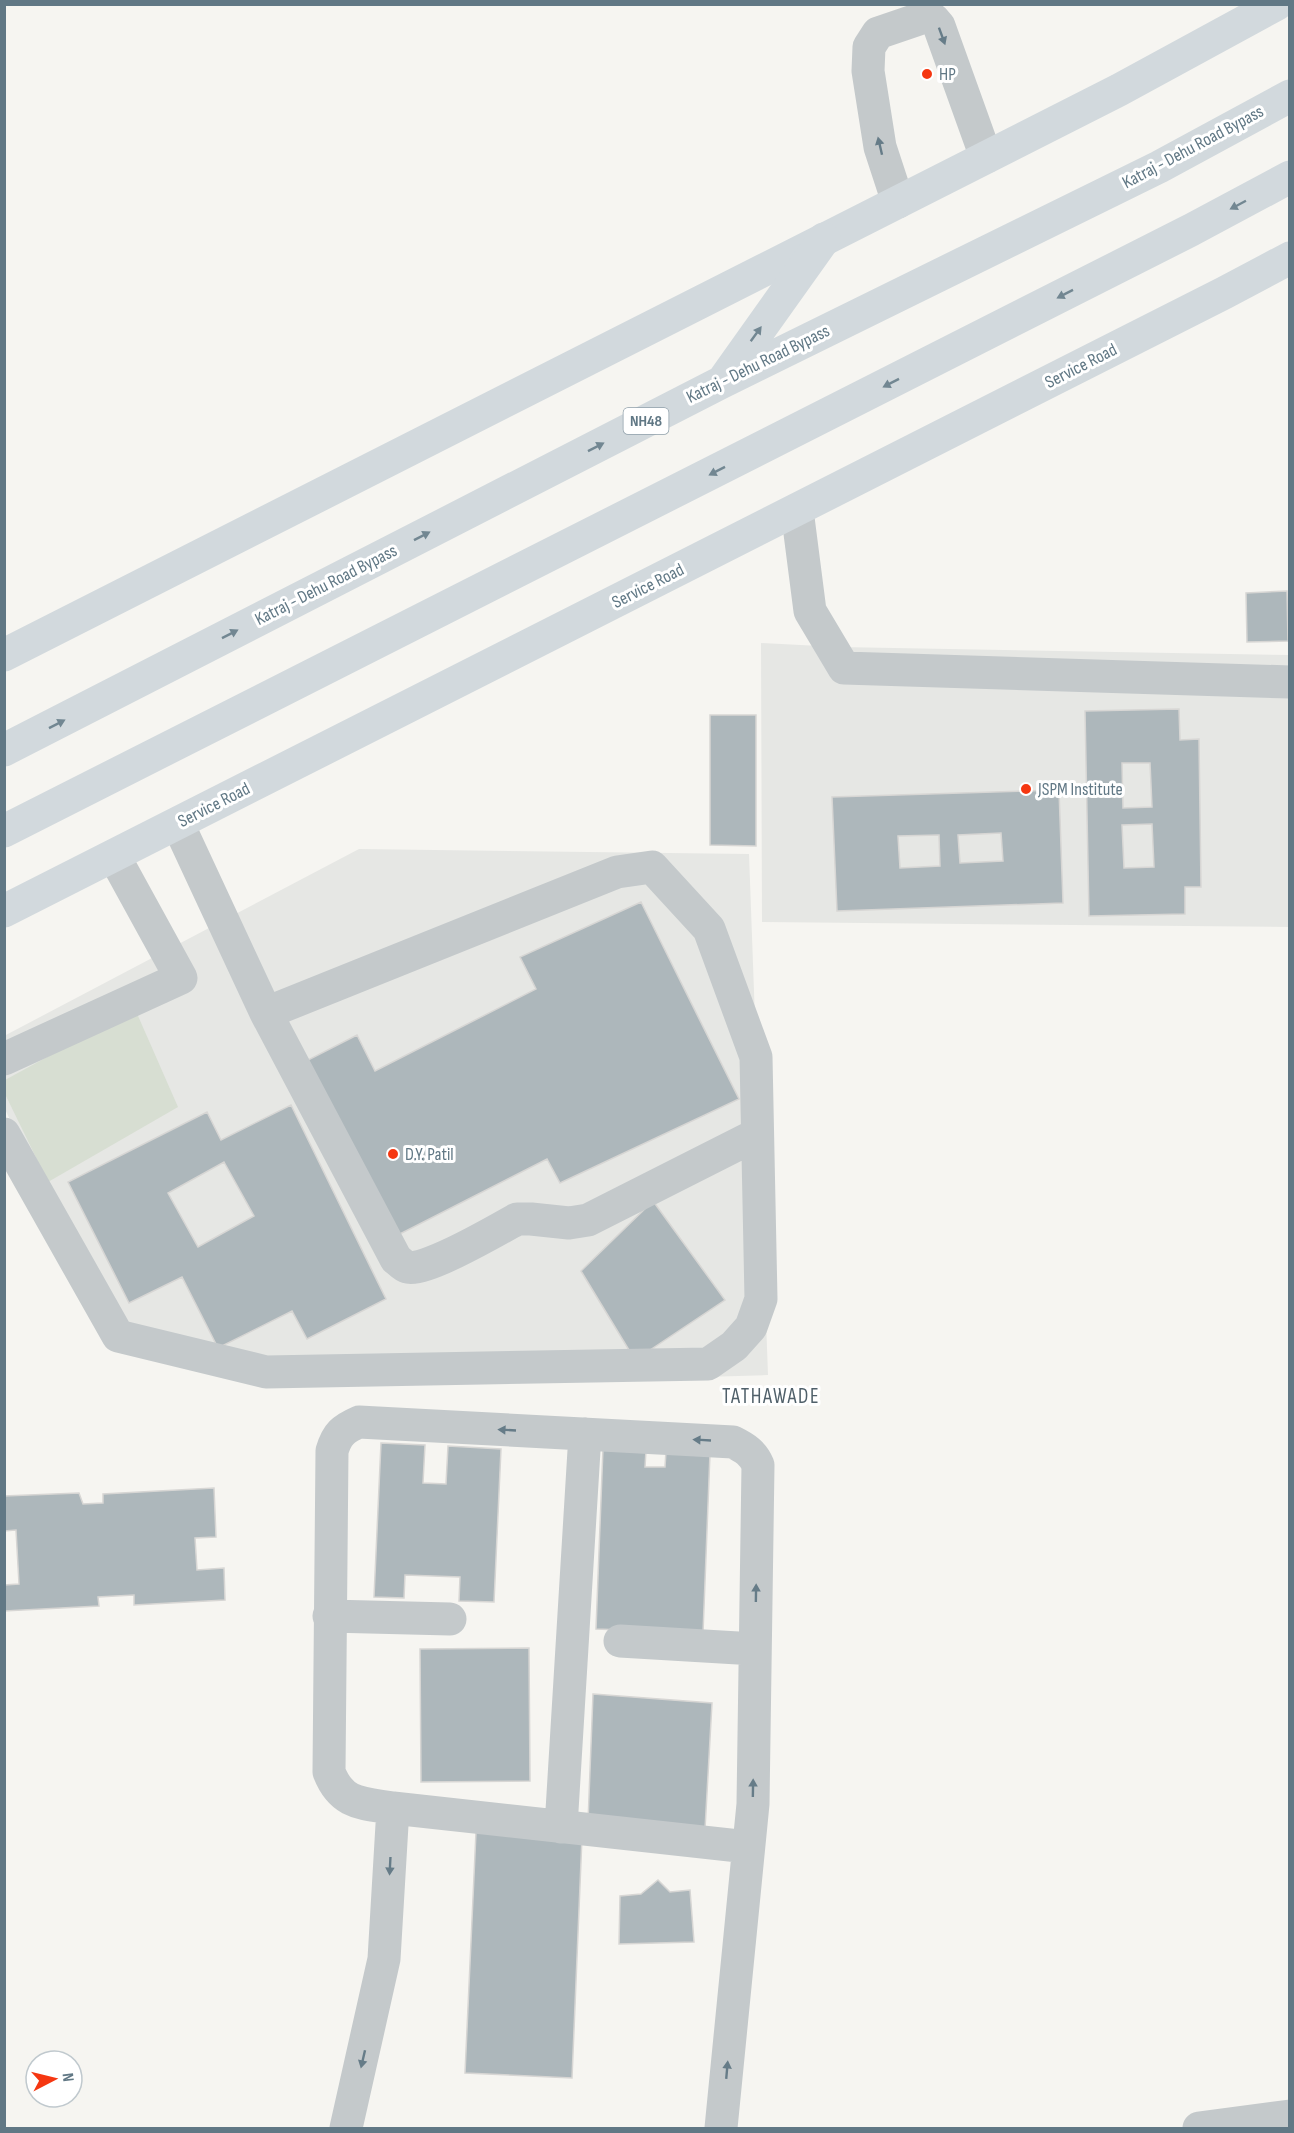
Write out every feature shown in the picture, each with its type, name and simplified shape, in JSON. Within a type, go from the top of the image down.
[{"type":"main road","points":[[4,655],[1119,90],[1235,16],[1277,4]]},
{"type":"main road","name":"Katraj - Dehu Road Bypass","points":[[4,750],[722,382],[1159,167],[1290,96]]},
{"type":"main road","points":[[4,831],[1181,236],[1290,177]]},
{"type":"main road","points":[[722,382],[824,239]]},
{"type":"main road","name":"Service Road","points":[[4,911],[1290,258]]},
{"type":"street","points":[[898,202],[880,147],[868,71],[868,47],[878,33],[925,17],[933,19],[939,26],[986,157]]},
{"type":"street","points":[[796,510],[810,611],[844,668],[1290,682]]},
{"type":"street","points":[[178,824],[266,1013],[396,1259],[406,1267],[416,1268],[440,1259],[517,1219],[569,1223],[588,1220],[756,1135]]},
{"type":"street","points":[[4,1059],[181,978],[114,856]]},
{"type":"street","points":[[4,1134],[118,1336],[267,1372],[708,1364],[735,1346],[751,1327],[760,1299],[756,1057],[709,929],[652,867],[617,872],[266,1013]]},
{"type":"street","points":[[721,2128],[753,1804],[758,1465],[754,1456],[733,1442],[359,1422],[342,1430],[335,1439],[332,1451],[329,1616],[329,1772],[336,1788],[348,1798],[361,1803],[393,1808],[748,1846]]},
{"type":"street","points":[[561,1827],[585,1434]]},
{"type":"street","points":[[329,1616],[450,1620]]},
{"type":"street","points":[[620,1641],[755,1649]]},
{"type":"street","points":[[346,2128],[384,1959],[393,1808]]},
{"type":"street","points":[[1199,2128],[1290,2116]]},
{"type":"shaded area","name":"JSPM Institute","points":[[761,643],[839,647],[1289,655],[1289,927],[762,922]]},
{"type":"shaded area","name":"D.Y. Patil","points":[[359,849],[749,854],[768,1375],[704,1377],[141,1358],[46,1198],[5,1109],[4,1036]]},
{"type":"shaded area","points":[[135,1009],[178,1107],[48,1182],[5,1094],[5,1080]]},
{"type":"building","points":[[1287,591],[1288,641],[1247,642],[1246,593]]},
{"type":"building","points":[[1179,709],[1180,740],[1199,739],[1201,887],[1185,887],[1185,914],[1089,916],[1085,711]],"holes":[[[1122,763],[1150,763],[1152,807],[1123,808]],[[1152,824],[1154,867],[1124,868],[1122,825]]]},
{"type":"building","points":[[710,715],[756,715],[756,846],[710,845]]},
{"type":"building","points":[[1059,790],[1063,903],[837,911],[832,797]],"holes":[[[1001,833],[1003,861],[960,863],[958,835]],[[939,835],[940,866],[900,868],[898,836]]]},
{"type":"building","points":[[641,902],[739,1099],[560,1183],[547,1159],[396,1236],[308,1060],[357,1035],[375,1071],[536,989],[520,957]]},
{"type":"building","points":[[291,1105],[386,1299],[307,1339],[292,1311],[218,1348],[182,1277],[129,1303],[68,1182],[207,1112],[221,1140]],"holes":[[[224,1162],[254,1216],[198,1247],[168,1193]]]},
{"type":"building","points":[[653,1201],[725,1300],[635,1360],[581,1271]]},
{"type":"building","points":[[381,1443],[425,1445],[423,1483],[446,1484],[448,1446],[501,1449],[494,1602],[459,1601],[460,1577],[405,1575],[404,1598],[374,1597]]},
{"type":"building","points":[[603,1448],[646,1450],[645,1467],[665,1467],[666,1451],[710,1453],[703,1633],[596,1629]]},
{"type":"building","points":[[214,1488],[216,1537],[195,1538],[197,1570],[224,1568],[225,1600],[134,1605],[134,1595],[98,1597],[99,1606],[4,1611],[4,1585],[19,1584],[16,1530],[4,1531],[4,1496],[79,1493],[83,1504],[103,1503],[103,1494]]},
{"type":"building","points":[[529,1648],[530,1781],[421,1782],[420,1649]]},
{"type":"building","points":[[593,1694],[712,1703],[705,1829],[588,1822]]},
{"type":"building","points":[[476,1832],[582,1837],[572,2078],[465,2073]]},
{"type":"building","points":[[658,1880],[670,1892],[690,1890],[694,1942],[619,1944],[620,1896],[641,1894]]},
{"type":"place","name":"HP","points":[[927,74]]},
{"type":"place","name":"JSPM Institute","points":[[1026,789]]},
{"type":"place","name":"D.Y. Patil","points":[[393,1154]]},
{"type":"district","name":"TATHAWADE","points":[[771,1396]]}]
